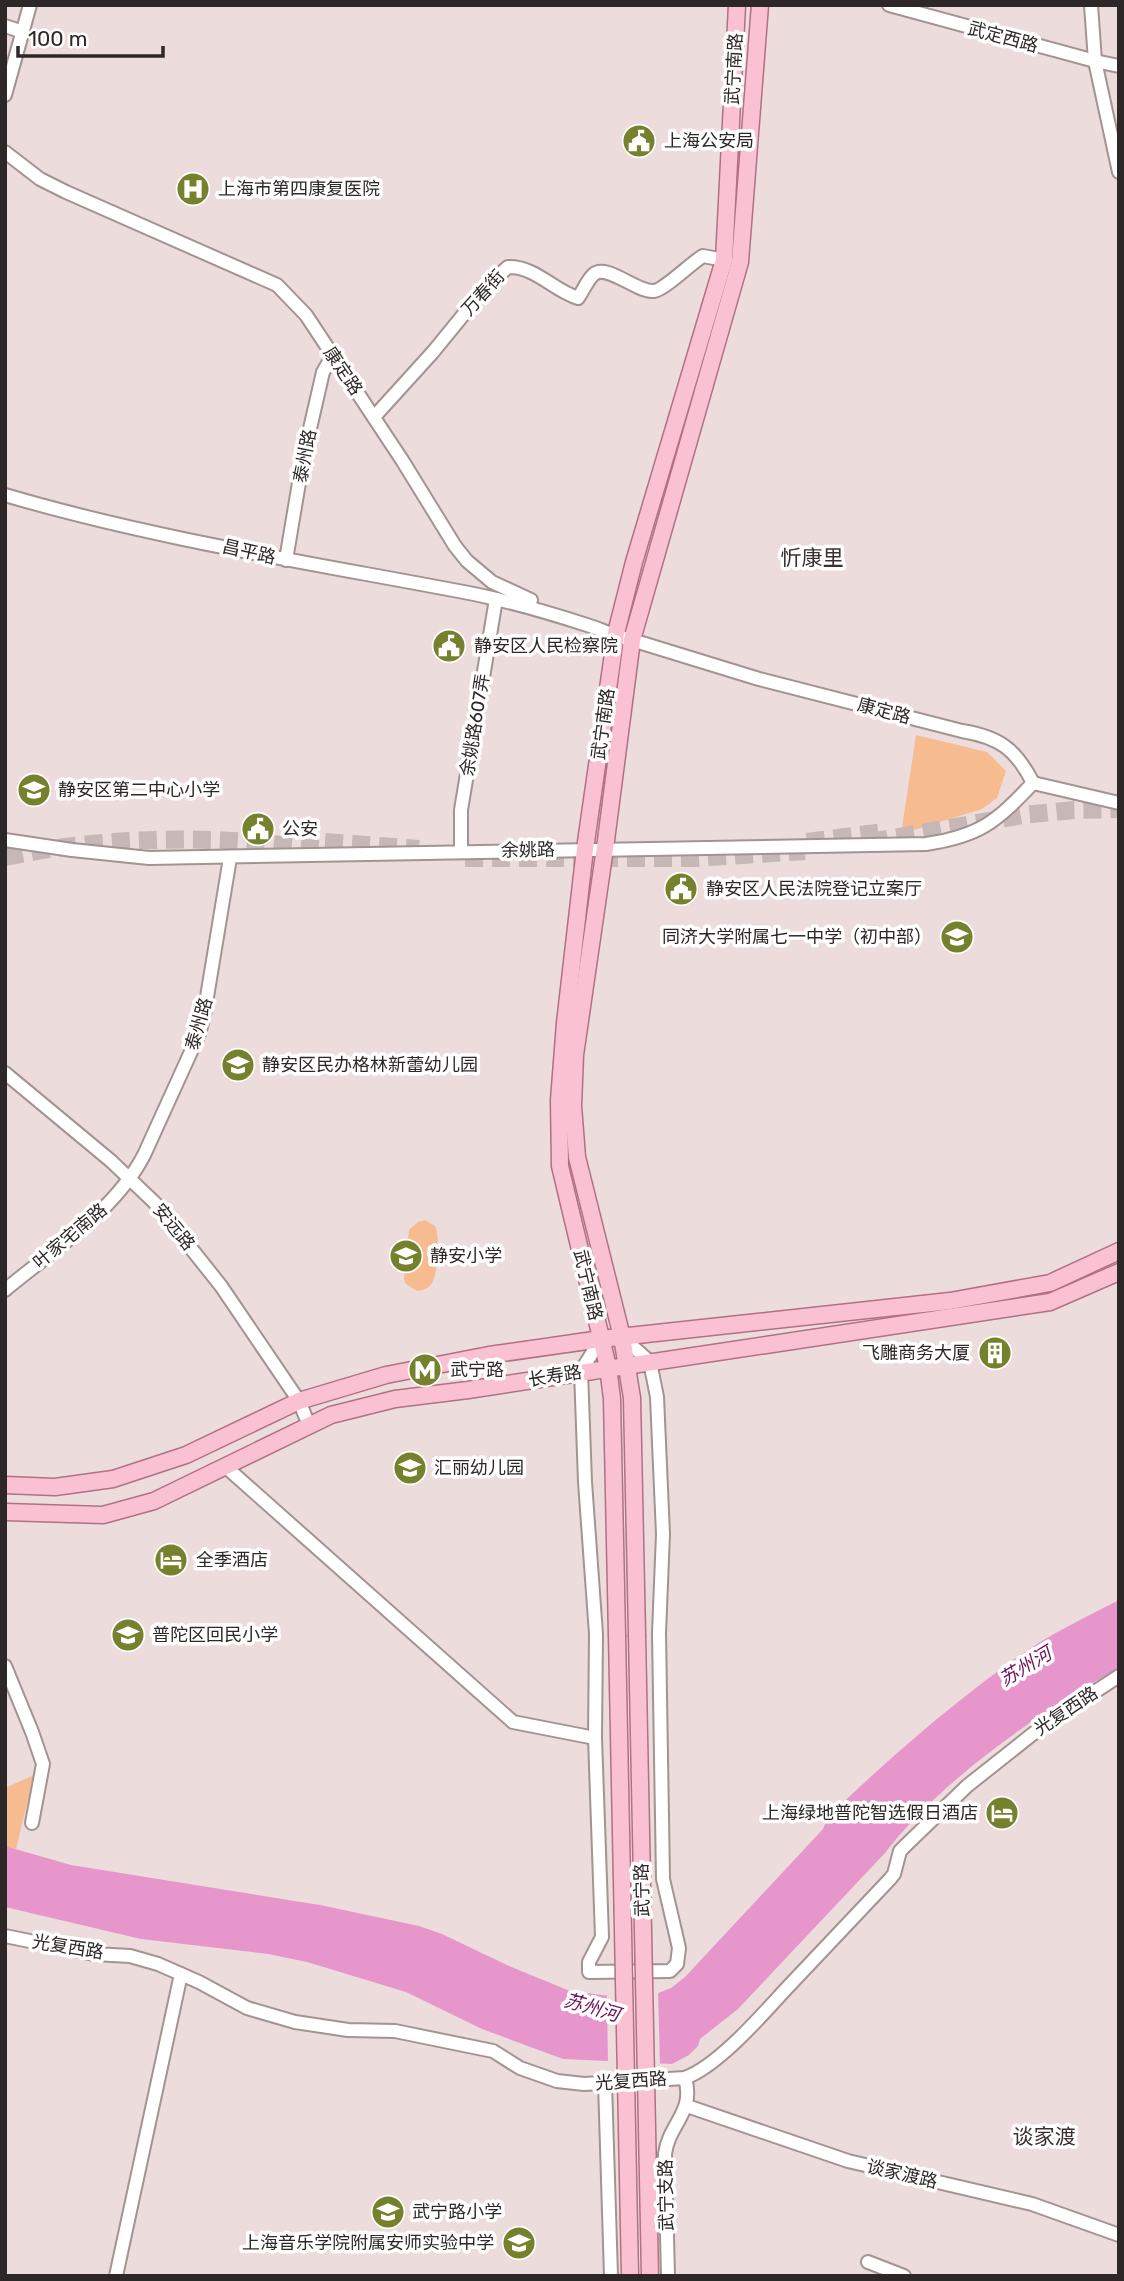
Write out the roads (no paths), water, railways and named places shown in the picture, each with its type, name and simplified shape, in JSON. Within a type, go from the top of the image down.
[{"type":"main road","name":"武宁南路","points":[[608,1367],[560,1166],[559,1100],[565,1023],[585,849],[615,635],[634,562],[724,260],[737,5]]},
{"type":"main road","name":"武宁南路","points":[[622,1337],[577,1157],[573,1106],[575,1055],[632,640],[740,262],[760,5]]},
{"type":"main road","name":"长寿路","points":[[5,1485],[55,1487],[113,1479],[305,1414],[386,1375],[489,1355],[601,1339],[950,1301],[1050,1283],[1119,1251]]},
{"type":"main road","name":"长寿路","points":[[5,1512],[103,1515],[154,1501],[226,1467],[305,1414],[331,1415],[395,1399],[1050,1302],[1119,1272]]},
{"type":"main road","name":"武宁路","points":[[622,1337],[632,1398],[650,2276]]},
{"type":"main road","name":"武宁路","points":[[608,1367],[612,1399],[630,2276]]},
{"type":"street","points":[[5,95],[30,5]]},
{"type":"street","name":"武定西路","points":[[889,5],[1119,66]]},
{"type":"street","points":[[1091,5],[1095,61],[1119,172]]},
{"type":"street","points":[[5,26],[23,32]]},
{"type":"street","name":"康定路","points":[[5,152],[48,183],[277,285],[306,315],[455,546],[472,566],[492,582],[521,596],[593,621],[615,635]]},
{"type":"street","name":"万春街","points":[[374,417],[433,352],[486,287],[508,267],[516,267],[541,278],[578,299],[592,276],[598,272],[608,273],[647,291],[655,291],[703,256],[724,260]]},
{"type":"street","name":"泰州路","points":[[286,560],[303,459],[320,384],[323,372],[333,355]]},
{"type":"street","name":"昌平路","points":[[5,495],[286,560],[496,599]]},
{"type":"street","name":"康定路","points":[[496,599],[759,679],[962,731],[984,734],[1007,748],[1026,769],[1033,783]]},
{"type":"street","name":"余姚路607弄","points":[[461,852],[461,810],[496,599]]},
{"type":"street","points":[[1033,783],[1119,803]]},
{"type":"street","name":"余姚路","points":[[5,840],[119,856],[230,858],[605,848],[710,849],[913,844],[954,840],[979,830],[1001,815],[1033,783]]},
{"type":"street","name":"泰州路","points":[[131,1178],[199,1034],[230,858]]},
{"type":"street","name":"安远路","points":[[5,1073],[131,1178],[178,1231],[221,1286],[305,1414]]},
{"type":"street","name":"叶家宅南路","points":[[5,1290],[94,1216],[131,1178]]},
{"type":"street","points":[[601,1339],[581,1371],[585,1482],[596,1634],[595,1738],[602,1937],[589,1962],[589,1972],[670,1971],[677,1964],[680,1948],[663,1879],[659,1633],[663,1522],[657,1398],[650,1362],[622,1337]]},
{"type":"street","points":[[226,1467],[513,1722],[595,1738]]},
{"type":"street","points":[[5,1666],[33,1732],[43,1764],[32,1823]]},
{"type":"street","name":"光复西路","points":[[5,1936],[94,1954],[130,1956],[161,1965],[247,2008],[295,2022],[348,2030],[396,2031],[493,2051],[520,2068],[556,2081],[584,2084],[685,2078],[710,2063],[764,2012],[890,1879],[900,1851],[956,1797],[1044,1725],[1119,1676]]},
{"type":"street","points":[[116,2276],[181,1974]]},
{"type":"street","points":[[685,2078],[687,2106]]},
{"type":"street","points":[[605,2083],[611,2276]]},
{"type":"street","name":"谈家渡路","points":[[687,2106],[848,2161],[1032,2204],[1119,2235]]},
{"type":"street","name":"武宁支路","points":[[668,2276],[665,2154],[687,2106]]},
{"type":"street","points":[[868,2262],[904,2276]]},
{"type":"water","name":"苏州河","points":[[1119,1600],[1119,1668],[1025,1726],[962,1774],[908,1826],[738,2009],[700,2039],[698,2046],[689,2055],[672,2064],[563,2059],[482,2029],[406,1992],[307,1962],[268,1954],[141,1939],[5,1907],[5,1846],[71,1865],[320,1905],[419,1926],[570,1991],[626,1998],[653,1995],[671,1988],[685,1977],[823,1829],[828,1817],[919,1734],[1028,1650]]},
{"type":"tunnel","points":[[870,842],[1023,815],[1119,809]]},
{"type":"tunnel","points":[[807,842],[883,832]]},
{"type":"tunnel","points":[[5,857],[109,842],[161,840],[228,841],[336,851]]},
{"type":"tunnel","points":[[325,842],[419,849]]},
{"type":"tunnel","points":[[465,858],[694,858],[805,851]]},
{"type":"place","name":"上海公安局","points":[[639,141]]},
{"type":"place","name":"上海市第四康复医院","points":[[193,189]]},
{"type":"place","name":"静安区人民检察院","points":[[449,646]]},
{"type":"place","name":"静安区第二中心小学","points":[[34,790]]},
{"type":"place","name":"公安","points":[[258,829]]},
{"type":"place","name":"静安区人民法院登记立案厅","points":[[681,889]]},
{"type":"place","name":"同济大学附属七一中学（初中部）","points":[[957,937]]},
{"type":"place","name":"静安区民办格林新蕾幼儿园","points":[[238,1065]]},
{"type":"place","name":"静安小学","points":[[406,1256]]},
{"type":"place","name":"飞雕商务大厦","points":[[995,1353]]},
{"type":"place","name":"武宁路","points":[[425,1370]]},
{"type":"place","name":"汇丽幼儿园","points":[[410,1468]]},
{"type":"place","name":"全季酒店","points":[[171,1560]]},
{"type":"place","name":"普陀区回民小学","points":[[128,1635]]},
{"type":"place","name":"上海绿地普陀智选假日酒店","points":[[1002,1813]]},
{"type":"place","name":"武宁路小学","points":[[388,2212]]},
{"type":"place","name":"上海音乐学院附属安师实验中学","points":[[519,2243]]},
{"type":"district","name":"忻康里","points":[[812,558]]},
{"type":"district","name":"谈家渡","points":[[1044,2137]]}]
